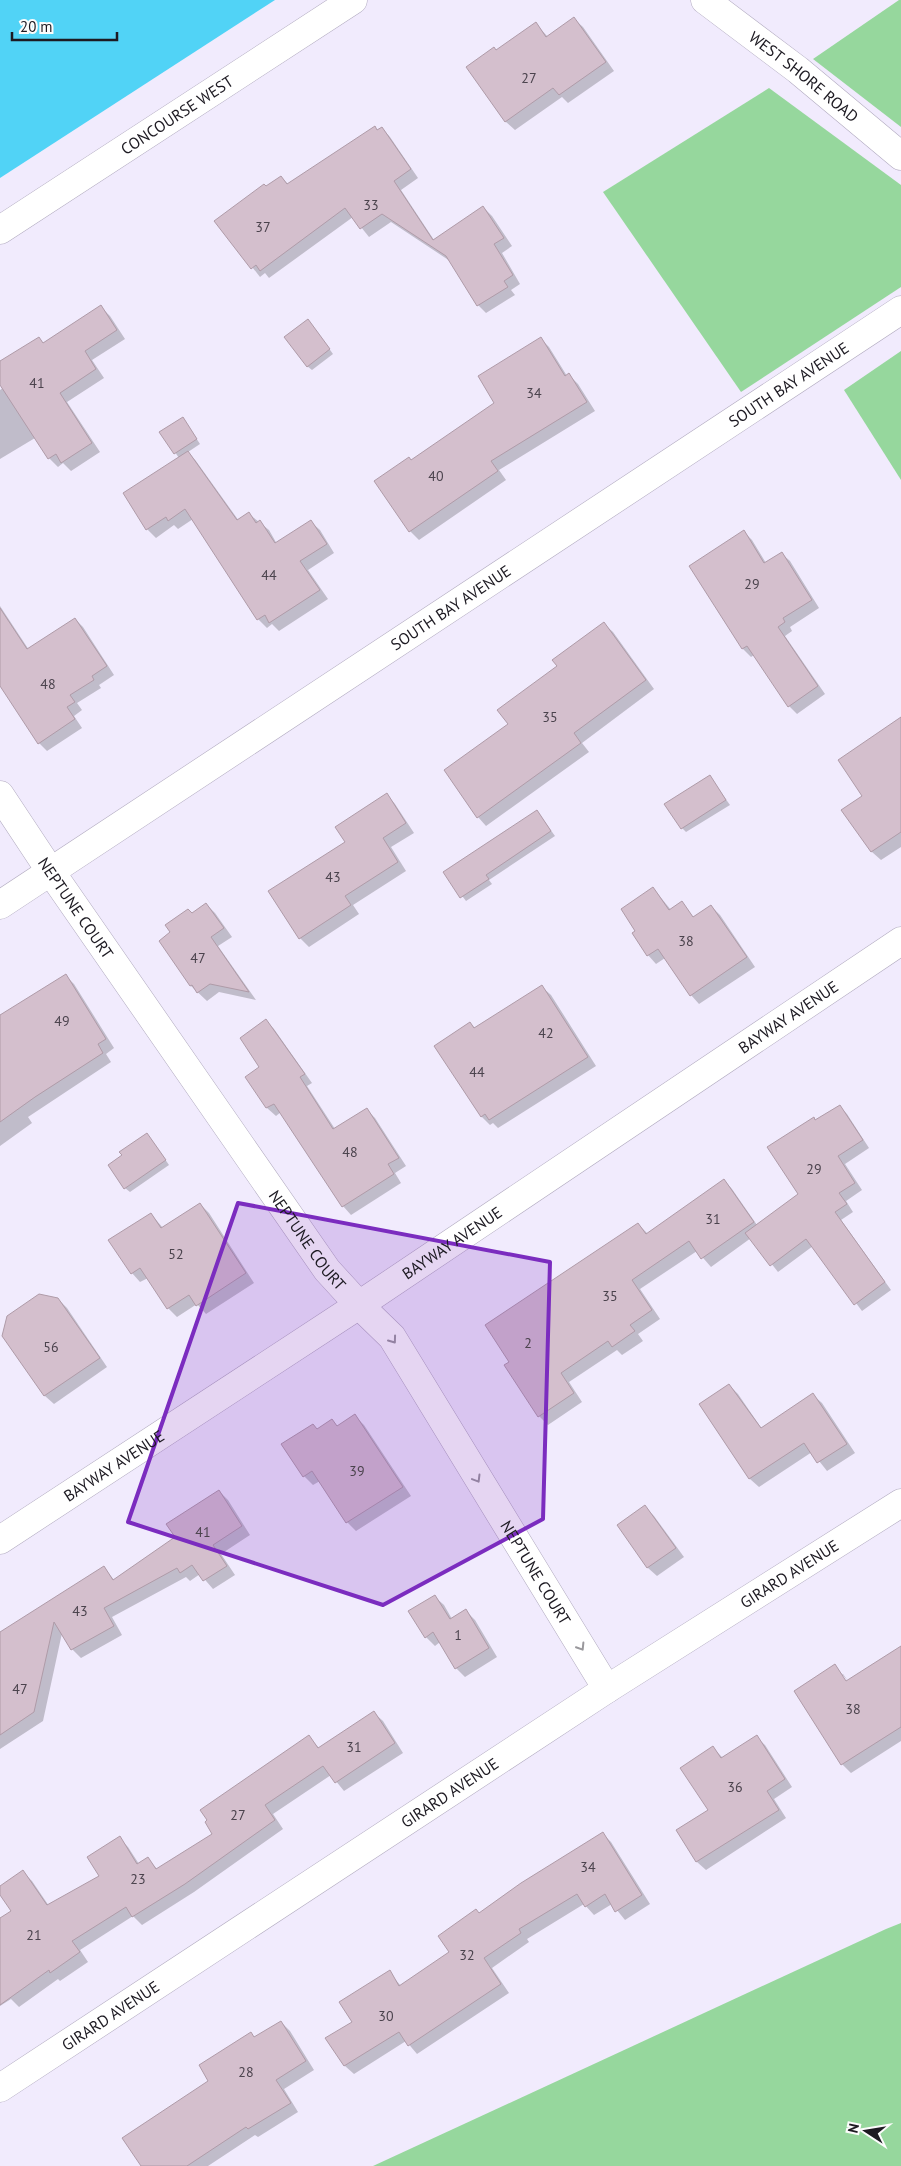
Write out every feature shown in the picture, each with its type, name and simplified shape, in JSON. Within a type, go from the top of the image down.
[{"type":"street","name":"CONCOURSE WEST","points":[[0,230],[353,0]]},
{"type":"street","name":"WEST SHORE ROAD","points":[[705,0],[798,70],[901,156]]},
{"type":"street","name":"SOUTH BAY AVENUE","points":[[0,905],[901,310]]},
{"type":"street","name":"NEPTUNE COURT","points":[[0,795],[51,872],[328,1270],[359,1305],[392,1337],[607,1690]]},
{"type":"street","name":"BAYWAY AVENUE","points":[[0,1540],[359,1305],[901,941]]},
{"type":"street","name":"GIRARD AVENUE","points":[[0,2088],[607,1690],[901,1503]]},
{"type":"highlighted area","points":[[238,1203],[550,1262],[543,1519],[383,1605],[128,1522]]},
{"type":"green space","points":[[901,0],[901,127],[813,59]]},
{"type":"green space","points":[[769,88],[901,185],[901,287],[741,392],[603,192]]},
{"type":"green space","points":[[901,351],[901,480],[844,390]]},
{"type":"green space","points":[[901,1923],[901,2166],[373,2166],[886,1929]]},
{"type":"water","points":[[0,0],[275,0],[0,178]]},
{"type":"building","points":[[574,17],[606,62],[559,95],[553,88],[505,122],[466,67],[494,47],[496,50],[536,22],[546,37]]},
{"type":"building","points":[[375,126],[377,130],[382,127],[411,169],[394,181],[433,240],[483,206],[504,238],[494,244],[513,275],[504,281],[508,287],[477,306],[446,256],[382,214],[360,229],[345,208],[260,271],[256,265],[251,269],[214,221],[264,184],[266,186],[281,176],[287,184]]},
{"type":"building","points":[[101,305],[117,330],[85,351],[96,369],[60,393],[92,443],[61,463],[56,454],[48,459],[0,385],[0,361],[39,337],[43,343]]},
{"type":"building","points":[[308,319],[330,349],[307,367],[284,337]]},
{"type":"building","points":[[541,337],[565,376],[569,373],[587,402],[491,461],[498,471],[409,532],[374,481],[409,457],[411,460],[494,403],[478,376]]},
{"type":"building","points":[[183,417],[197,439],[174,454],[159,432]]},
{"type":"building","points":[[188,451],[237,520],[249,512],[256,523],[260,520],[275,543],[311,520],[327,544],[300,561],[320,590],[269,623],[265,615],[257,620],[185,509],[168,521],[166,517],[146,530],[123,493]]},
{"type":"building","points":[[744,530],[764,563],[782,552],[812,600],[783,618],[785,622],[778,627],[818,686],[788,707],[747,646],[742,649],[689,566]]},
{"type":"building","points":[[0,608],[27,649],[75,618],[107,666],[92,676],[94,680],[70,695],[75,702],[67,707],[75,719],[38,744],[0,686]]},
{"type":"building","points":[[604,622],[646,680],[574,733],[581,743],[477,818],[444,770],[508,724],[497,710],[557,666],[552,660]]},
{"type":"building","points":[[901,717],[901,832],[871,852],[841,810],[862,796],[838,760]]},
{"type":"building","points":[[710,775],[726,800],[681,829],[664,804]]},
{"type":"building","points":[[387,793],[406,823],[383,838],[398,862],[345,896],[351,905],[299,939],[268,891],[345,842],[335,827]]},
{"type":"building","points":[[537,810],[551,831],[486,875],[489,879],[460,898],[443,872]]},
{"type":"building","points":[[653,887],[669,910],[682,901],[693,917],[711,905],[747,957],[690,996],[658,949],[647,956],[632,933],[635,931],[621,909]]},
{"type":"building","points":[[206,903],[224,928],[211,937],[249,992],[210,984],[197,993],[192,985],[190,986],[159,941],[170,932],[165,925],[188,909],[192,913]]},
{"type":"building","points":[[66,974],[106,1039],[98,1044],[103,1053],[0,1122],[0,1015]]},
{"type":"building","points":[[542,985],[588,1057],[489,1120],[485,1114],[481,1117],[434,1046],[470,1022],[474,1028]]},
{"type":"building","points":[[266,1019],[305,1074],[300,1077],[333,1129],[367,1108],[399,1158],[388,1164],[394,1174],[342,1207],[274,1104],[266,1108],[245,1077],[259,1067],[240,1038]]},
{"type":"building","points":[[840,1105],[863,1140],[838,1156],[855,1183],[839,1193],[847,1204],[835,1212],[885,1282],[854,1305],[806,1239],[770,1266],[745,1233],[798,1194],[767,1147],[814,1117],[815,1120]]},
{"type":"building","points":[[147,1133],[166,1160],[124,1189],[108,1165],[122,1155],[119,1152]]},
{"type":"building","points":[[724,1179],[754,1222],[701,1259],[689,1241],[632,1280],[652,1310],[630,1325],[635,1331],[612,1347],[608,1341],[561,1373],[574,1393],[538,1417],[504,1365],[509,1362],[485,1325],[638,1223],[646,1234]]},
{"type":"building","points":[[200,1203],[246,1273],[196,1306],[189,1295],[167,1309],[140,1268],[131,1274],[108,1240],[151,1213],[161,1228]]},
{"type":"building","points":[[39,1294],[58,1298],[100,1358],[44,1396],[2,1336],[7,1316]]},
{"type":"building","points":[[729,1384],[761,1428],[813,1393],[847,1444],[817,1463],[804,1443],[749,1479],[699,1404]]},
{"type":"building","points":[[355,1414],[403,1487],[346,1523],[312,1471],[303,1477],[281,1444],[313,1424],[317,1429],[332,1419],[337,1426]]},
{"type":"building","points":[[219,1490],[242,1526],[213,1545],[227,1566],[203,1581],[192,1565],[180,1573],[177,1568],[104,1608],[114,1626],[71,1650],[54,1622],[34,1712],[0,1735],[0,1632],[104,1566],[113,1580],[175,1537],[166,1524]]},
{"type":"building","points":[[645,1505],[676,1548],[647,1568],[617,1525]]},
{"type":"building","points":[[435,1595],[450,1619],[466,1609],[489,1648],[455,1669],[433,1632],[425,1638],[408,1611]]},
{"type":"building","points":[[901,1646],[901,1727],[841,1765],[794,1691],[835,1664],[846,1681]]},
{"type":"building","points":[[374,1711],[395,1743],[335,1783],[323,1766],[265,1805],[275,1820],[185,1884],[132,1917],[126,1907],[72,1941],[80,1952],[50,1973],[49,1970],[0,2005],[0,1918],[11,1911],[0,1895],[0,1886],[23,1870],[47,1905],[99,1876],[87,1857],[120,1836],[137,1864],[148,1857],[156,1869],[212,1834],[205,1822],[207,1820],[200,1810],[309,1735],[318,1748]]},
{"type":"building","points":[[757,1735],[785,1779],[767,1791],[779,1810],[696,1862],[676,1830],[708,1810],[680,1768],[713,1746],[721,1758]]},
{"type":"building","points":[[603,1832],[642,1895],[615,1912],[605,1894],[585,1907],[577,1894],[519,1929],[521,1933],[484,1958],[501,1984],[408,2046],[399,2032],[344,2066],[325,2038],[352,2022],[339,2002],[390,1970],[399,1986],[449,1952],[438,1936],[476,1909],[479,1913],[521,1883]]},
{"type":"building","points":[[281,2021],[306,2061],[276,2080],[291,2103],[248,2129],[246,2127],[187,2166],[141,2166],[122,2138],[208,2081],[199,2065],[251,2032],[254,2037]]}]
